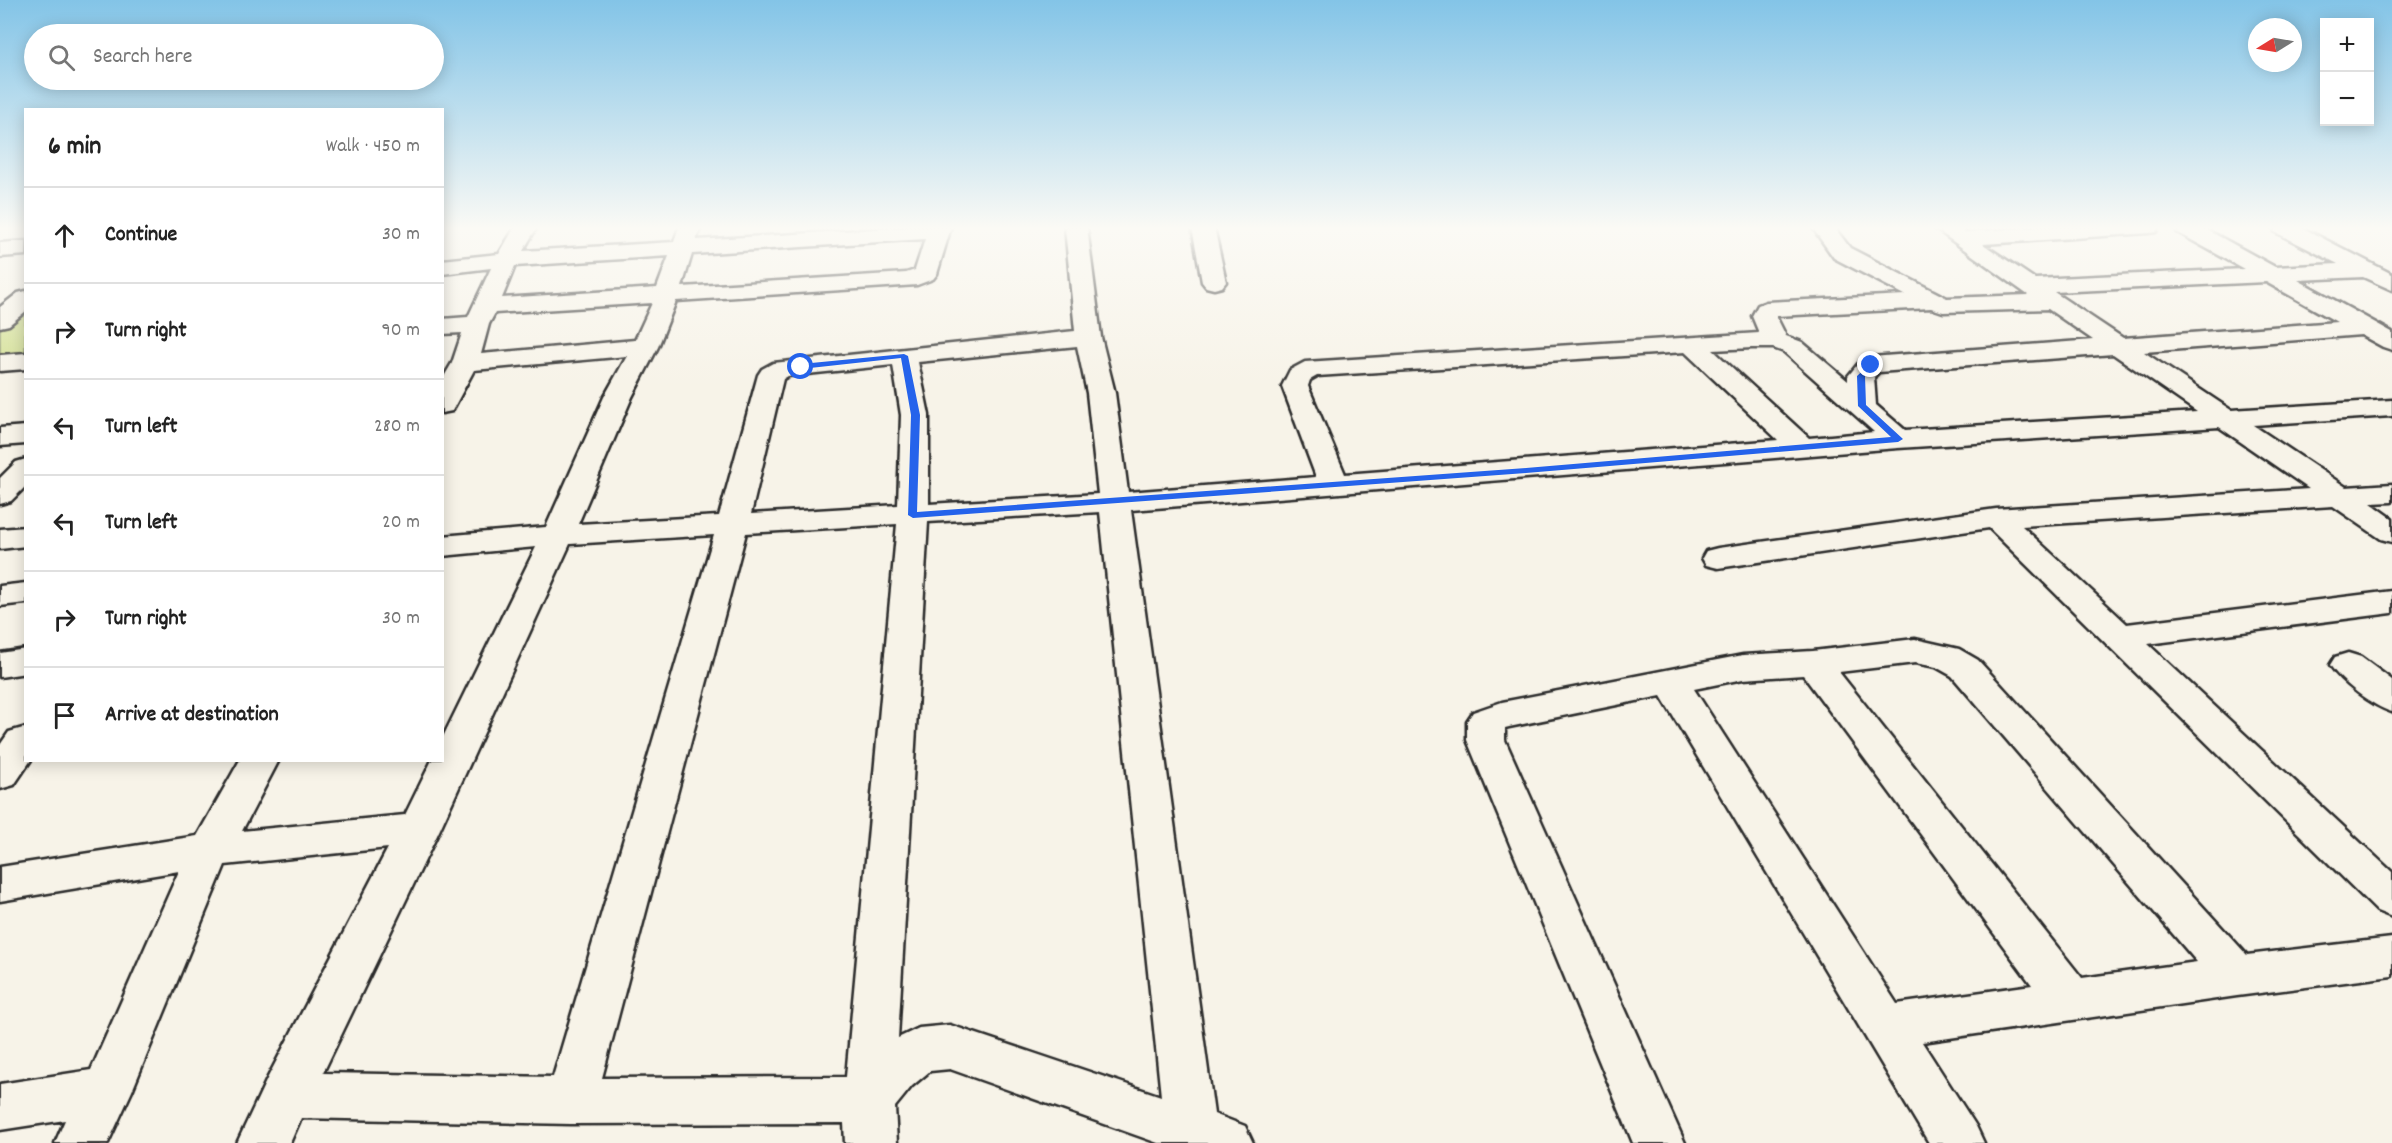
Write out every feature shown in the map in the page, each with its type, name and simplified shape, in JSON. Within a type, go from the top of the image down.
[{"type":"street","points":[[444,399],[465,363],[497,280]]},
{"type":"street","points":[[263,1143],[419,829],[558,535],[618,397],[645,346],[672,280]]},
{"type":"street","points":[[444,326],[482,315],[667,295],[904,280]]},
{"type":"street","points":[[870,1121],[895,1070],[919,1050],[951,1047],[1209,1136],[1112,502],[1101,393],[1088,337],[1082,280]]},
{"type":"street","points":[[1894,280],[1933,301],[1952,306],[2054,302]]},
{"type":"street","points":[[2022,280],[2392,532]]},
{"type":"street","points":[[2030,286],[2144,280]]},
{"type":"street","points":[[2282,280],[2392,342]]},
{"type":"street","points":[[0,320],[18,300]]},
{"type":"street","points":[[1776,341],[1764,316],[1767,310],[1775,307],[1933,301]]},
{"type":"street","points":[[1862,406],[1861,376],[1871,365],[2364,327]]},
{"type":"street","points":[[571,1101],[732,526],[771,375],[782,369],[1088,337]]},
{"type":"street","points":[[1334,485],[1295,386],[1296,377],[1303,371],[1314,368],[1376,362],[1752,340],[1776,341],[1793,347],[1898,439]]},
{"type":"street","points":[[1691,344],[1802,447]]},
{"type":"street","points":[[465,363],[645,346]]},
{"type":"street","points":[[870,1121],[913,515],[915,415],[904,356]]},
{"type":"street","points":[[0,363],[24,361]]},
{"type":"street","points":[[444,546],[558,535],[1112,502],[1898,439],[2392,408]]},
{"type":"street","points":[[0,437],[24,435]]},
{"type":"street","points":[[1718,558],[1996,518],[2392,493]]},
{"type":"street","points":[[1996,518],[2392,899]]},
{"type":"street","points":[[0,539],[24,537]]},
{"type":"street","points":[[0,596],[24,593]]},
{"type":"street","points":[[2119,636],[2392,602]]},
{"type":"street","points":[[1659,1143],[1486,740],[1486,721],[1502,715],[1743,667],[1813,663],[1915,651],[1946,657],[1965,668],[2237,976]]},
{"type":"street","points":[[0,665],[24,661]]},
{"type":"street","points":[[1813,663],[2072,1000]]},
{"type":"street","points":[[2348,665],[2392,699]]},
{"type":"street","points":[[1670,680],[1958,1143]]},
{"type":"street","points":[[0,775],[16,743]]},
{"type":"street","points":[[81,1143],[108,1091],[210,850],[259,762]]},
{"type":"street","points":[[0,884],[210,850],[419,829]]},
{"type":"street","points":[[1887,1026],[2237,976],[2392,957]]},
{"type":"street","points":[[0,1107],[108,1091]]},
{"type":"street","points":[[285,1095],[571,1101],[870,1121]]},
{"type":"green space","points":[[24,302],[24,356],[0,358],[0,320]]},
{"type":"route","points":[[801,367],[904,356],[915,415],[913,515],[1112,502],[1898,439],[1862,406],[1861,376],[1871,365]]}]
